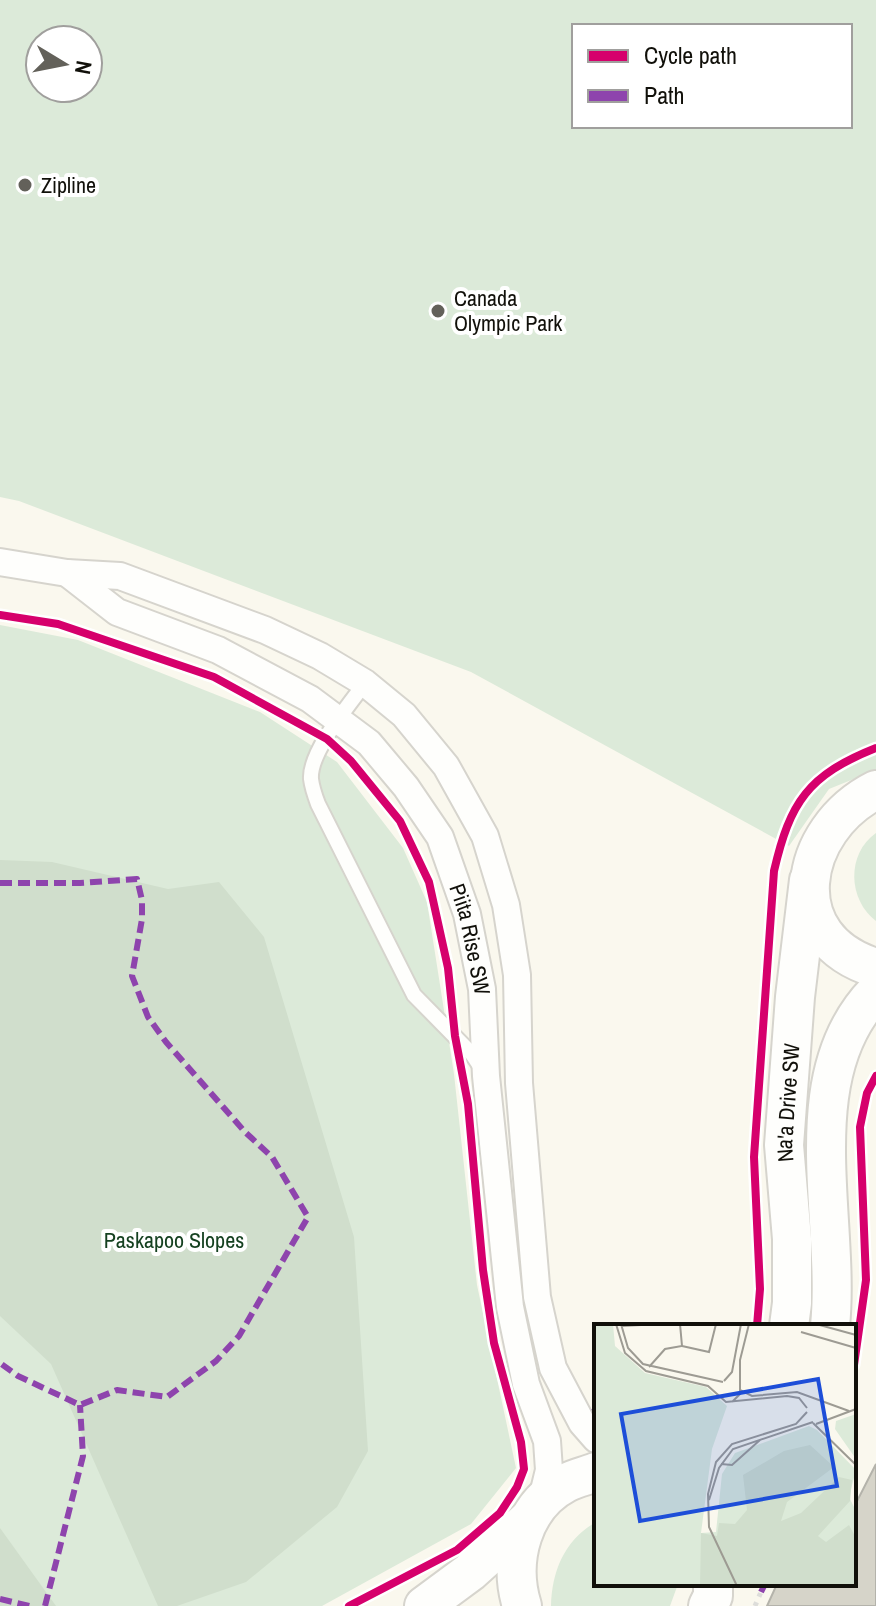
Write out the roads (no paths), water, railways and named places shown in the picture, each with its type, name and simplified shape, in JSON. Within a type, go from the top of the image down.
[{"type":"street","name":"Piita Rise SW","points":[[0,562],[67,573],[120,576],[265,630],[320,656],[365,683],[404,715],[446,766],[485,836],[506,905],[517,975],[519,1083],[537,1297],[553,1368],[582,1423],[594,1437]]},
{"type":"street","name":"Piita Rise SW","points":[[67,573],[117,612],[245,663],[339,719],[369,743],[406,787],[440,837],[467,914],[482,989],[486,1076],[510,1307],[526,1384],[547,1441],[549,1470],[534,1511]]},
{"type":"street","name":"Na'a Drive SW","points":[[789,1324],[792,1239],[784,1145],[795,997],[809,880],[820,843],[830,826],[851,805],[876,790]]},
{"type":"street","points":[[809,880],[815,914],[828,936],[847,955],[876,968]]},
{"type":"street","name":"Na'a Drive SW","points":[[830,1324],[832,1245],[826,1143],[832,1083],[841,1043],[864,1004],[876,992]]},
{"type":"street","points":[[424,1606],[470,1572],[564,1484],[594,1473]]},
{"type":"street","points":[[522,1606],[517,1560],[534,1511]]},
{"type":"lane","points":[[365,683],[339,719],[313,766],[311,777],[318,804],[414,995],[472,1054],[486,1076]]},
{"type":"place","name":"Zipline","points":[[25,185]]},
{"type":"place","name":"Canada Olympic Park","points":[[438,311]]},
{"type":"park label","name":"Paskapoo Slopes","points":[[174,1240]]}]
